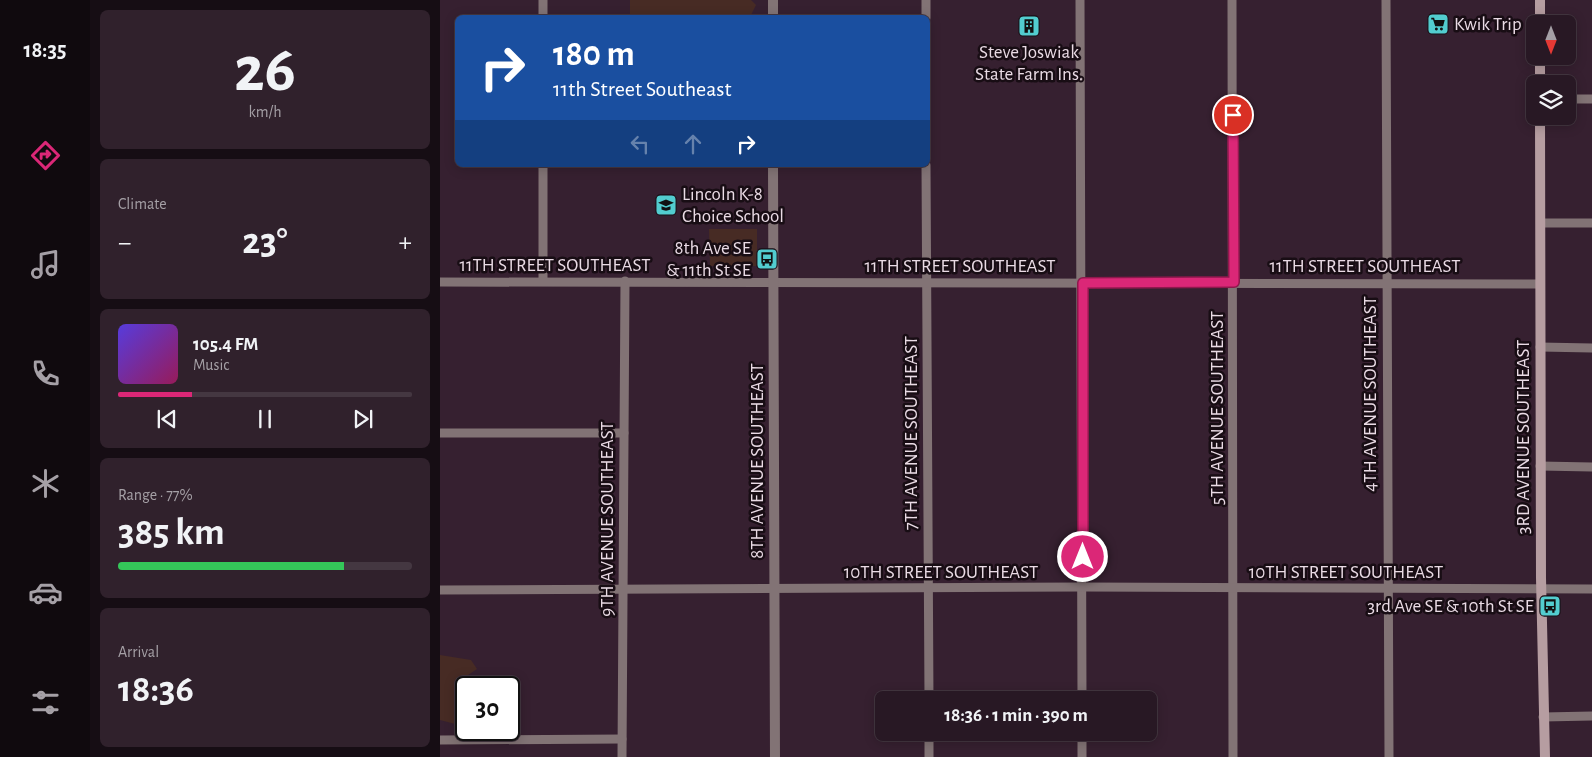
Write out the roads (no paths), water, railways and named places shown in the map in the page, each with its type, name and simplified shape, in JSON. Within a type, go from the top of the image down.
[{"type":"main road","points":[[1540,0],[1540,15]]},
{"type":"main road","name":"3RD AVENUE SOUTHEAST","points":[[1540,125],[1540,466],[1544,757]]},
{"type":"street","points":[[543,15],[544,0]]},
{"type":"street","points":[[773,0],[773,15]]},
{"type":"street","points":[[926,0],[926,15]]},
{"type":"street","points":[[1080,0],[1083,283],[1082,691]]},
{"type":"street","name":"5TH AVENUE SOUTHEAST","points":[[1232,0],[1234,282],[1233,757]]},
{"type":"street","name":"4TH AVENUE SOUTHEAST","points":[[1386,0],[1389,757]]},
{"type":"street","points":[[1576,99],[1592,99]]},
{"type":"street","points":[[543,167],[543,281]]},
{"type":"street","name":"8TH AVENUE SOUTHEAST","points":[[773,167],[774,757]]},
{"type":"street","name":"7TH AVENUE SOUTHEAST","points":[[926,167],[929,691]]},
{"type":"street","points":[[1541,223],[1592,223]]},
{"type":"street","name":"9TH AVENUE SOUTHEAST","points":[[622,757],[625,281]]},
{"type":"street","name":"11TH STREET SOUTHEAST","points":[[440,282],[1386,282],[1540,284]]},
{"type":"street","points":[[1540,347],[1592,348]]},
{"type":"street","points":[[440,433],[624,433]]},
{"type":"street","points":[[1540,466],[1592,467]]},
{"type":"street","name":"10TH STREET SOUTHEAST","points":[[440,590],[1592,589]]},
{"type":"street","points":[[1543,716],[1592,716]]},
{"type":"street","points":[[440,740],[622,739]]},
{"type":"street","points":[[929,741],[929,757]]},
{"type":"street","points":[[1082,741],[1082,757]]},
{"type":"place","name":"Kwik Trip","points":[[1438,24]]},
{"type":"place","name":"Steve Joswiak State Farm Ins.","points":[[1029,26]]},
{"type":"place","name":"Lincoln K-8 Choice School","points":[[666,205]]},
{"type":"place","name":"8th Ave SE & 11th St SE","points":[[767,259]]},
{"type":"place","name":"3rd Ave SE & 10th St SE","points":[[1550,606]]}]
